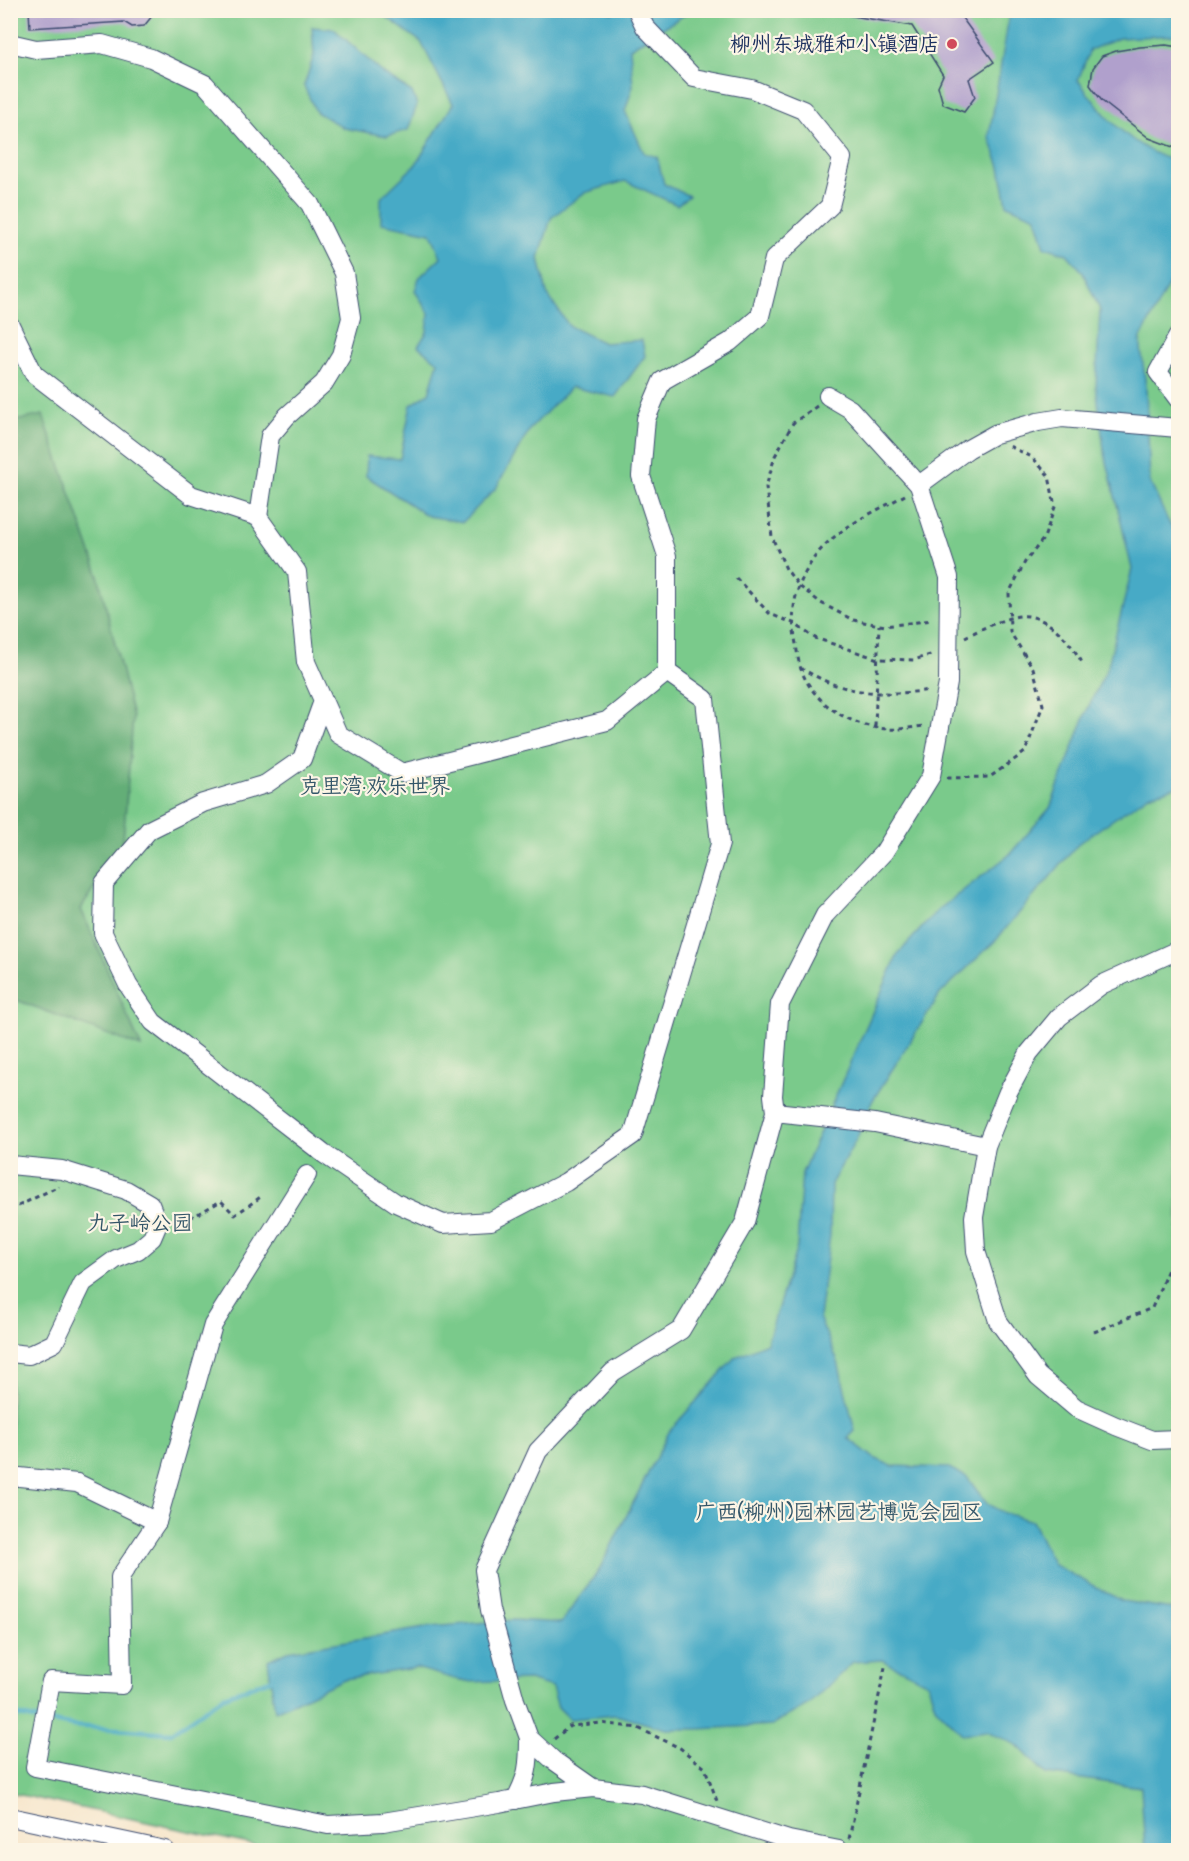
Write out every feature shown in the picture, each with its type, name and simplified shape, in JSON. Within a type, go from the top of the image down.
[{"type":"street","points":[[637,10],[645,27],[694,78],[752,89],[803,110],[842,158],[830,206],[774,259],[760,316],[730,342],[662,381],[646,418],[641,476],[667,556],[667,672]]},
{"type":"street","points":[[10,43],[36,49],[102,45],[151,58],[204,84],[310,204],[344,273],[351,318],[341,356],[324,383],[287,416],[270,436],[258,517]]},
{"type":"street","points":[[10,325],[33,374],[191,495],[258,517],[297,572],[306,662],[338,734],[402,773],[607,721],[667,672]]},
{"type":"street","points":[[1179,336],[1158,372],[1179,399]]},
{"type":"street","points":[[593,1788],[535,1744],[515,1700],[490,1610],[484,1570],[538,1451],[613,1372],[681,1330],[746,1222],[775,1112],[773,1096],[780,1004],[825,915],[884,852],[931,776],[942,723],[948,683],[950,645],[949,577],[919,485],[850,409],[828,396]]},
{"type":"street","points":[[919,485],[988,437],[1038,422],[1062,418],[1174,428]]},
{"type":"street","points":[[323,701],[302,759],[266,784],[203,803],[149,830],[104,883],[103,933],[128,985],[153,1022],[324,1154],[396,1203],[443,1224],[491,1221],[566,1182],[633,1135],[720,844],[705,699],[667,672]]},
{"type":"street","points":[[1179,950],[1101,985],[1059,1017],[1029,1053],[1008,1092],[986,1146],[974,1217],[976,1251],[998,1321],[1038,1376],[1076,1407],[1116,1426],[1152,1440],[1179,1439]]},
{"type":"street","points":[[775,1112],[875,1123],[986,1146]]},
{"type":"street","points":[[10,1165],[62,1170],[126,1190],[150,1204],[158,1224],[152,1238],[138,1250],[116,1259],[83,1283],[54,1343],[29,1355],[10,1353]]},
{"type":"street","points":[[307,1175],[213,1325],[157,1522],[120,1577],[122,1685],[51,1681],[35,1767],[328,1825],[383,1822],[554,1792],[593,1788],[642,1794],[789,1840],[844,1845]]},
{"type":"street","points":[[10,1476],[77,1483],[157,1522]]},
{"type":"street","points":[[515,1800],[526,1781],[529,1756],[535,1744]]},
{"type":"street","points":[[10,1817],[165,1851]]},
{"type":"path","points":[[828,396],[794,423],[774,456],[766,487],[772,537],[786,568],[799,586],[821,603],[853,620],[885,626],[949,618]]},
{"type":"path","points":[[931,776],[959,779],[990,777],[1025,752],[1043,705],[1033,668],[1010,632],[1009,593],[1025,562],[1044,538],[1055,507],[1049,476],[1032,457],[988,437]]},
{"type":"path","points":[[919,485],[833,538],[813,560],[794,596],[793,623],[800,668],[816,695],[842,716],[889,729],[942,723]]},
{"type":"path","points":[[736,578],[770,614],[793,623],[815,638],[878,659],[914,660],[938,653],[971,634],[1009,619],[1027,615],[1053,626],[1074,649],[1083,664]]},
{"type":"path","points":[[875,726],[879,625]]},
{"type":"path","points":[[800,668],[830,683],[875,693],[899,694],[930,690],[948,683]]},
{"type":"path","points":[[10,1210],[79,1175]]},
{"type":"path","points":[[158,1224],[194,1216],[221,1201],[235,1215],[262,1196]]},
{"type":"path","points":[[1094,1332],[1152,1308],[1173,1257],[1179,1224]]},
{"type":"path","points":[[844,1845],[885,1668]]},
{"type":"path","points":[[535,1744],[570,1726],[601,1723],[638,1728],[680,1748],[705,1768],[717,1799],[716,1818]]},
{"type":"green space","points":[[10,11],[1178,11],[1178,1850],[276,1850],[11,1793]]},
{"type":"green space","points":[[43,415],[97,571],[133,717],[123,842],[81,909],[141,1047],[11,998],[10,422]]},
{"type":"water","points":[[605,10],[612,13],[615,10],[691,11],[630,48],[633,86],[625,111],[644,153],[657,157],[664,184],[689,196],[677,205],[625,181],[584,193],[551,218],[539,258],[547,294],[569,326],[604,343],[642,340],[645,356],[615,397],[571,387],[530,429],[496,488],[463,522],[428,516],[366,476],[367,456],[400,459],[411,405],[429,393],[438,362],[418,346],[427,332],[429,313],[415,291],[419,278],[441,257],[431,233],[381,223],[381,198],[416,164],[453,104],[421,42],[378,11]]},
{"type":"water","points":[[1010,11],[1178,11],[1178,35],[1119,38],[1090,50],[1078,80],[1109,119],[1121,130],[1147,149],[1178,162],[1178,270],[1140,340],[1146,388],[1150,482],[1178,537],[1178,786],[1149,795],[1080,842],[995,941],[940,994],[871,1103],[857,1138],[831,1184],[830,1235],[819,1317],[838,1362],[855,1431],[848,1438],[874,1458],[892,1466],[949,1468],[967,1477],[987,1504],[1004,1513],[1032,1521],[1054,1565],[1122,1601],[1178,1610],[1178,1815],[1173,1818],[1174,1848],[1178,1850],[1145,1850],[1141,1787],[1046,1774],[1017,1745],[987,1731],[962,1734],[935,1706],[928,1683],[882,1660],[853,1662],[809,1704],[772,1725],[666,1729],[616,1715],[570,1719],[558,1707],[552,1687],[529,1680],[466,1682],[416,1668],[344,1679],[275,1711],[268,1660],[288,1651],[430,1627],[513,1620],[561,1623],[599,1570],[669,1432],[735,1357],[767,1343],[797,1247],[802,1173],[898,954],[938,910],[1009,855],[1050,808],[1088,708],[1108,666],[1132,569],[1104,449],[1096,386],[1100,310],[1082,271],[1067,254],[1045,247],[1036,217],[1007,205],[1000,167],[989,136]]},
{"type":"water","points":[[312,27],[334,29],[385,75],[412,92],[417,105],[408,130],[387,136],[344,128],[316,112],[304,86],[314,55]]},
{"type":"building","points":[[29,10],[153,10],[153,15],[144,26],[132,27],[124,22],[30,28]]},
{"type":"building","name":"柳州东城雅和小镇酒店","points":[[817,10],[961,10],[960,15],[994,62],[969,79],[975,97],[964,112],[943,104],[938,86],[943,75],[912,26]]},
{"type":"building","points":[[1166,45],[1178,47],[1178,149],[1149,138],[1102,101],[1090,85],[1093,68],[1102,56],[1116,51]]},
{"type":"waterway","points":[[48,1721],[73,1726],[171,1733],[224,1696],[276,1678]]},
{"type":"waterway","points":[[10,1714],[39,1720]]},
{"type":"place","name":"柳州东城雅和小镇酒店","points":[[952,44]]},
{"type":"park label","name":"克里湾·欢乐世界","points":[[375,786]]},
{"type":"park label","name":"九子岭公园","points":[[140,1223]]},
{"type":"park label","name":"广西(柳州)园林园艺博览会园区","points":[[839,1512]]}]
